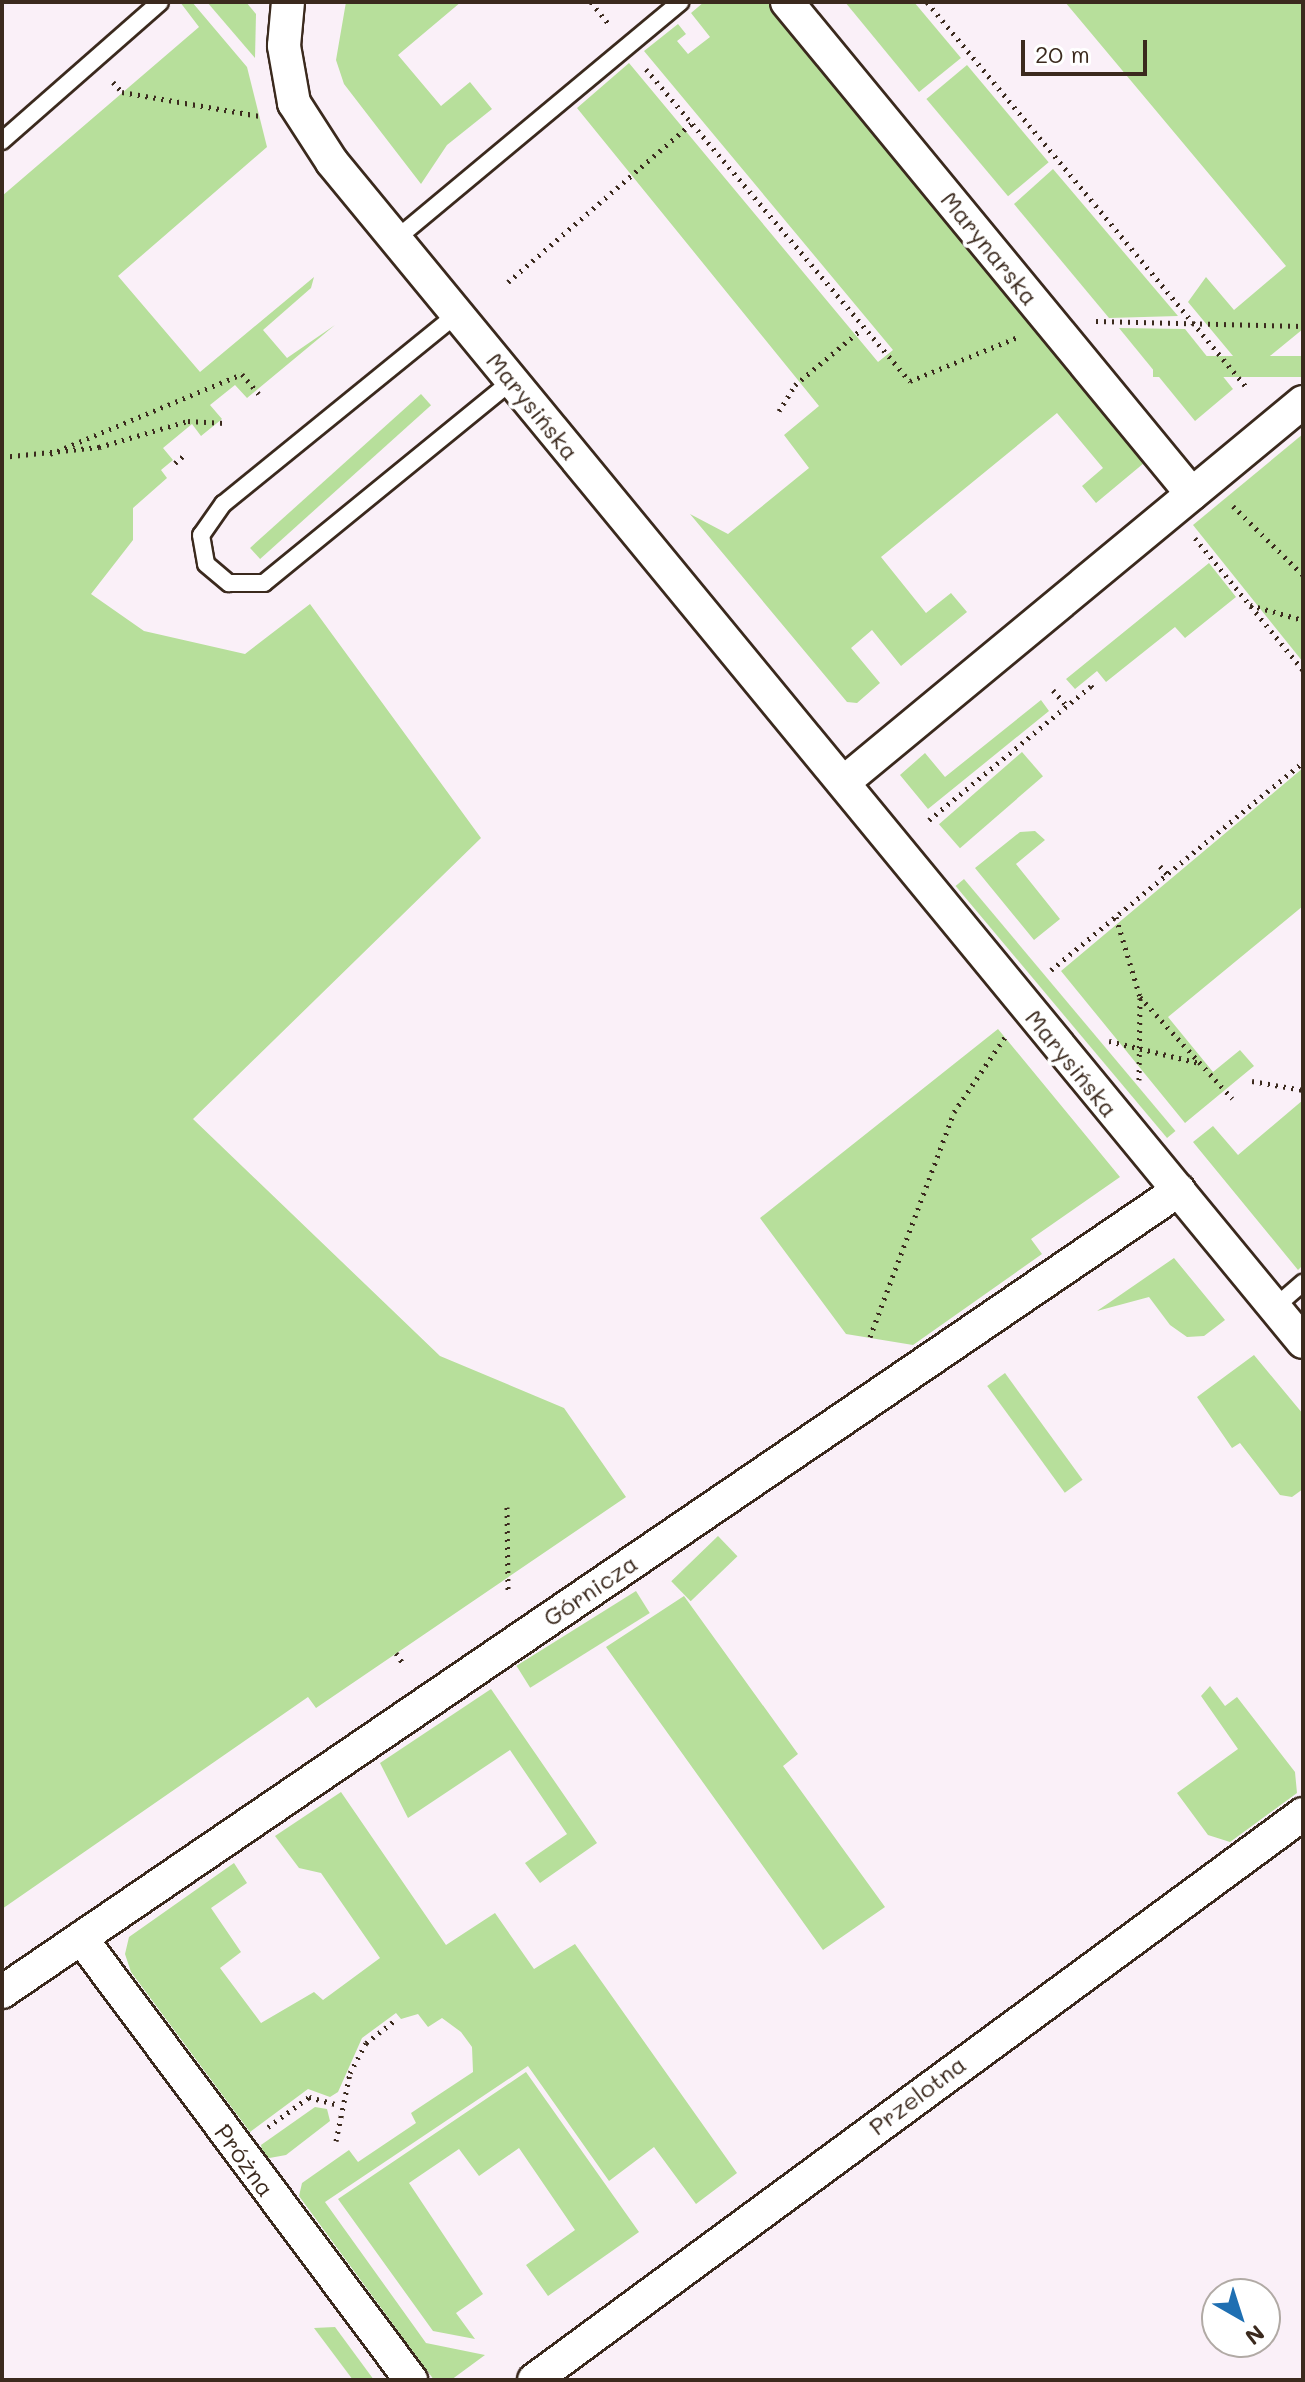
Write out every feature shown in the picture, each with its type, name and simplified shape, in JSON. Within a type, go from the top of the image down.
[{"type":"street","name":"Marysińska","points":[[288,2],[284,46],[294,103],[396,239],[1303,1342]]},
{"type":"street","name":"Marynarska","points":[[797,5],[1192,493]]},
{"type":"street","points":[[844,782],[1303,402]]},
{"type":"street","name":"Górnicza","points":[[2,1992],[1179,1190]]},
{"type":"street","name":"Przelotna","points":[[534,2380],[1303,1814]]},
{"type":"street","name":"Próżna","points":[[81,1938],[411,2380]]},
{"type":"lane","points":[[2,141],[160,2]]},
{"type":"lane","points":[[396,239],[680,2]]},
{"type":"lane","points":[[457,314],[223,504],[201,535],[206,564],[229,583],[264,583],[512,381]]},
{"type":"lane","points":[[1275,1307],[1303,1283]]},
{"type":"path","points":[[927,2],[1247,388]]},
{"type":"path","points":[[627,46],[862,329],[910,381],[1050,321],[1303,326]]},
{"type":"path","points":[[94,60],[122,92],[265,117]]},
{"type":"path","points":[[508,282],[541,258],[692,123]]},
{"type":"path","points":[[779,411],[795,385],[862,329]]},
{"type":"path","points":[[50,454],[242,374],[259,394]]},
{"type":"path","points":[[2,457],[50,454],[188,421],[225,423]]},
{"type":"path","points":[[175,463],[183,456]]},
{"type":"path","points":[[1192,493],[1261,540],[1303,575]]},
{"type":"path","points":[[1192,493],[1250,605],[1303,670]]},
{"type":"path","points":[[1250,605],[1303,620]]},
{"type":"path","points":[[929,820],[1045,729],[1091,686],[1096,691]]},
{"type":"path","points":[[1053,690],[1067,706]]},
{"type":"path","points":[[1051,970],[1303,762]]},
{"type":"path","points":[[1209,825],[1217,833]]},
{"type":"path","points":[[1160,866],[1167,874]]},
{"type":"path","points":[[1116,917],[1140,997],[1142,1049],[1139,1080]]},
{"type":"path","points":[[1140,997],[1232,1098]]},
{"type":"path","points":[[870,1337],[954,1112],[1026,1006]]},
{"type":"path","points":[[1109,1041],[1200,1064]]},
{"type":"path","points":[[1252,1081],[1303,1090]]},
{"type":"path","points":[[507,1507],[508,1590]]},
{"type":"path","points":[[396,1653],[402,1662]]},
{"type":"path","points":[[336,2141],[339,2105],[366,2043],[394,2021]]},
{"type":"path","points":[[237,2149],[309,2097],[339,2105]]},
{"type":"green space","points":[[180,2],[192,2],[247,67],[267,147],[118,276],[200,372],[314,277],[311,288],[263,330],[287,358],[335,325],[247,398],[235,385],[210,405],[222,419],[201,436],[192,424],[163,448],[173,460],[161,470],[167,478],[133,508],[133,540],[91,594],[144,631],[245,654],[310,604],[481,838],[193,1119],[440,1356],[564,1408],[626,1497],[316,1708],[308,1697],[2,1909],[2,196],[199,27]]},
{"type":"green space","points":[[207,2],[246,2],[256,14],[255,58]]},
{"type":"green space","points":[[346,2],[461,2],[398,55],[441,106],[470,82],[492,109],[447,145],[421,184],[344,84],[336,60]]},
{"type":"green space","points":[[704,2],[769,2],[1150,458],[1096,503],[1082,486],[1103,468],[1057,413],[881,557],[926,613],[951,593],[967,612],[901,666],[872,630],[851,648],[880,683],[857,703],[847,702],[690,514],[728,534],[809,468],[784,435],[819,406],[577,108],[629,63],[878,362],[893,350],[644,51],[678,24],[686,34],[677,41],[688,54],[710,37],[691,13]]},
{"type":"green space","points":[[845,2],[914,2],[961,58],[919,92]]},
{"type":"green space","points":[[1065,2],[1303,2],[1303,329],[1248,374],[1188,302],[1206,277],[1234,310],[1286,266]]},
{"type":"green space","points":[[967,65],[1049,162],[1008,196],[926,99]]},
{"type":"green space","points":[[1053,169],[1178,316],[1109,318],[1014,204]]},
{"type":"green space","points":[[1119,328],[1185,329],[1233,389],[1195,421]]},
{"type":"green space","points":[[1153,356],[1303,356],[1303,377],[1153,377]]},
{"type":"green space","points":[[421,394],[431,405],[260,559],[250,548]]},
{"type":"green space","points":[[1303,434],[1303,662],[1193,525]]},
{"type":"green space","points":[[1209,563],[1236,597],[1185,638],[1175,627],[1106,682],[1097,671],[1075,689],[1066,679]]},
{"type":"green space","points":[[1041,700],[1049,711],[928,809],[900,775],[925,753],[945,777]]},
{"type":"green space","points":[[1022,752],[1043,776],[960,848],[939,824]]},
{"type":"green space","points":[[1303,768],[1303,906],[1168,1017],[1213,1072],[1240,1050],[1254,1066],[1185,1123],[1061,971]]},
{"type":"green space","points":[[1035,831],[1045,840],[1016,864],[1060,919],[1034,940],[975,868],[1020,832]]},
{"type":"green space","points":[[964,879],[1175,1131],[1167,1138],[956,886]]},
{"type":"green space","points":[[998,1029],[1120,1177],[1031,1239],[1042,1254],[913,1345],[846,1334],[760,1218]]},
{"type":"green space","points":[[1303,1100],[1303,1265],[1298,1270],[1193,1142],[1213,1126],[1238,1155]]},
{"type":"green space","points":[[1174,1258],[1225,1320],[1204,1336],[1187,1337],[1170,1325],[1149,1297],[1097,1311]]},
{"type":"green space","points":[[1254,1355],[1303,1414],[1303,1489],[1292,1497],[1280,1495],[1240,1443],[1232,1448],[1197,1397]]},
{"type":"green space","points":[[1005,1373],[1083,1480],[1065,1493],[987,1386]]},
{"type":"green space","points":[[718,1536],[737,1556],[691,1601],[671,1581]]},
{"type":"green space","points":[[636,1591],[650,1613],[530,1688],[516,1666]]},
{"type":"green space","points":[[684,1596],[798,1754],[783,1766],[885,1907],[823,1950],[606,1647]]},
{"type":"green space","points":[[1210,1686],[1225,1706],[1237,1697],[1295,1772],[1297,1793],[1230,1842],[1208,1835],[1177,1793],[1238,1749],[1201,1696]]},
{"type":"green space","points":[[491,1689],[597,1843],[540,1883],[525,1863],[567,1834],[510,1750],[408,1818],[380,1763]]},
{"type":"green space","points":[[341,1792],[446,1945],[495,1913],[534,1969],[575,1944],[737,2173],[696,2204],[654,2147],[609,2181],[528,2066],[325,2202],[426,2343],[485,2355],[451,2380],[434,2380],[299,2196],[302,2183],[349,2150],[358,2162],[416,2123],[411,2113],[473,2072],[472,2047],[461,2032],[442,2018],[428,2027],[418,2014],[401,2019],[396,2013],[362,2038],[338,2092],[330,2097],[308,2089],[250,2132],[131,1972],[125,1954],[129,1937],[234,1863],[247,1883],[211,1908],[241,1952],[220,1968],[261,2023],[314,1992],[323,2000],[380,1958],[321,1873],[299,1868],[275,1836]]},
{"type":"green space","points":[[526,2072],[639,2232],[548,2296],[526,2265],[575,2230],[519,2148],[479,2176],[459,2149],[409,2183],[483,2294],[456,2313],[475,2339],[433,2331],[338,2199]]},
{"type":"green space","points":[[315,2107],[327,2109],[330,2121],[286,2155],[264,2159],[261,2145]]},
{"type":"green space","points":[[335,2327],[374,2380],[353,2380],[314,2328]]}]
